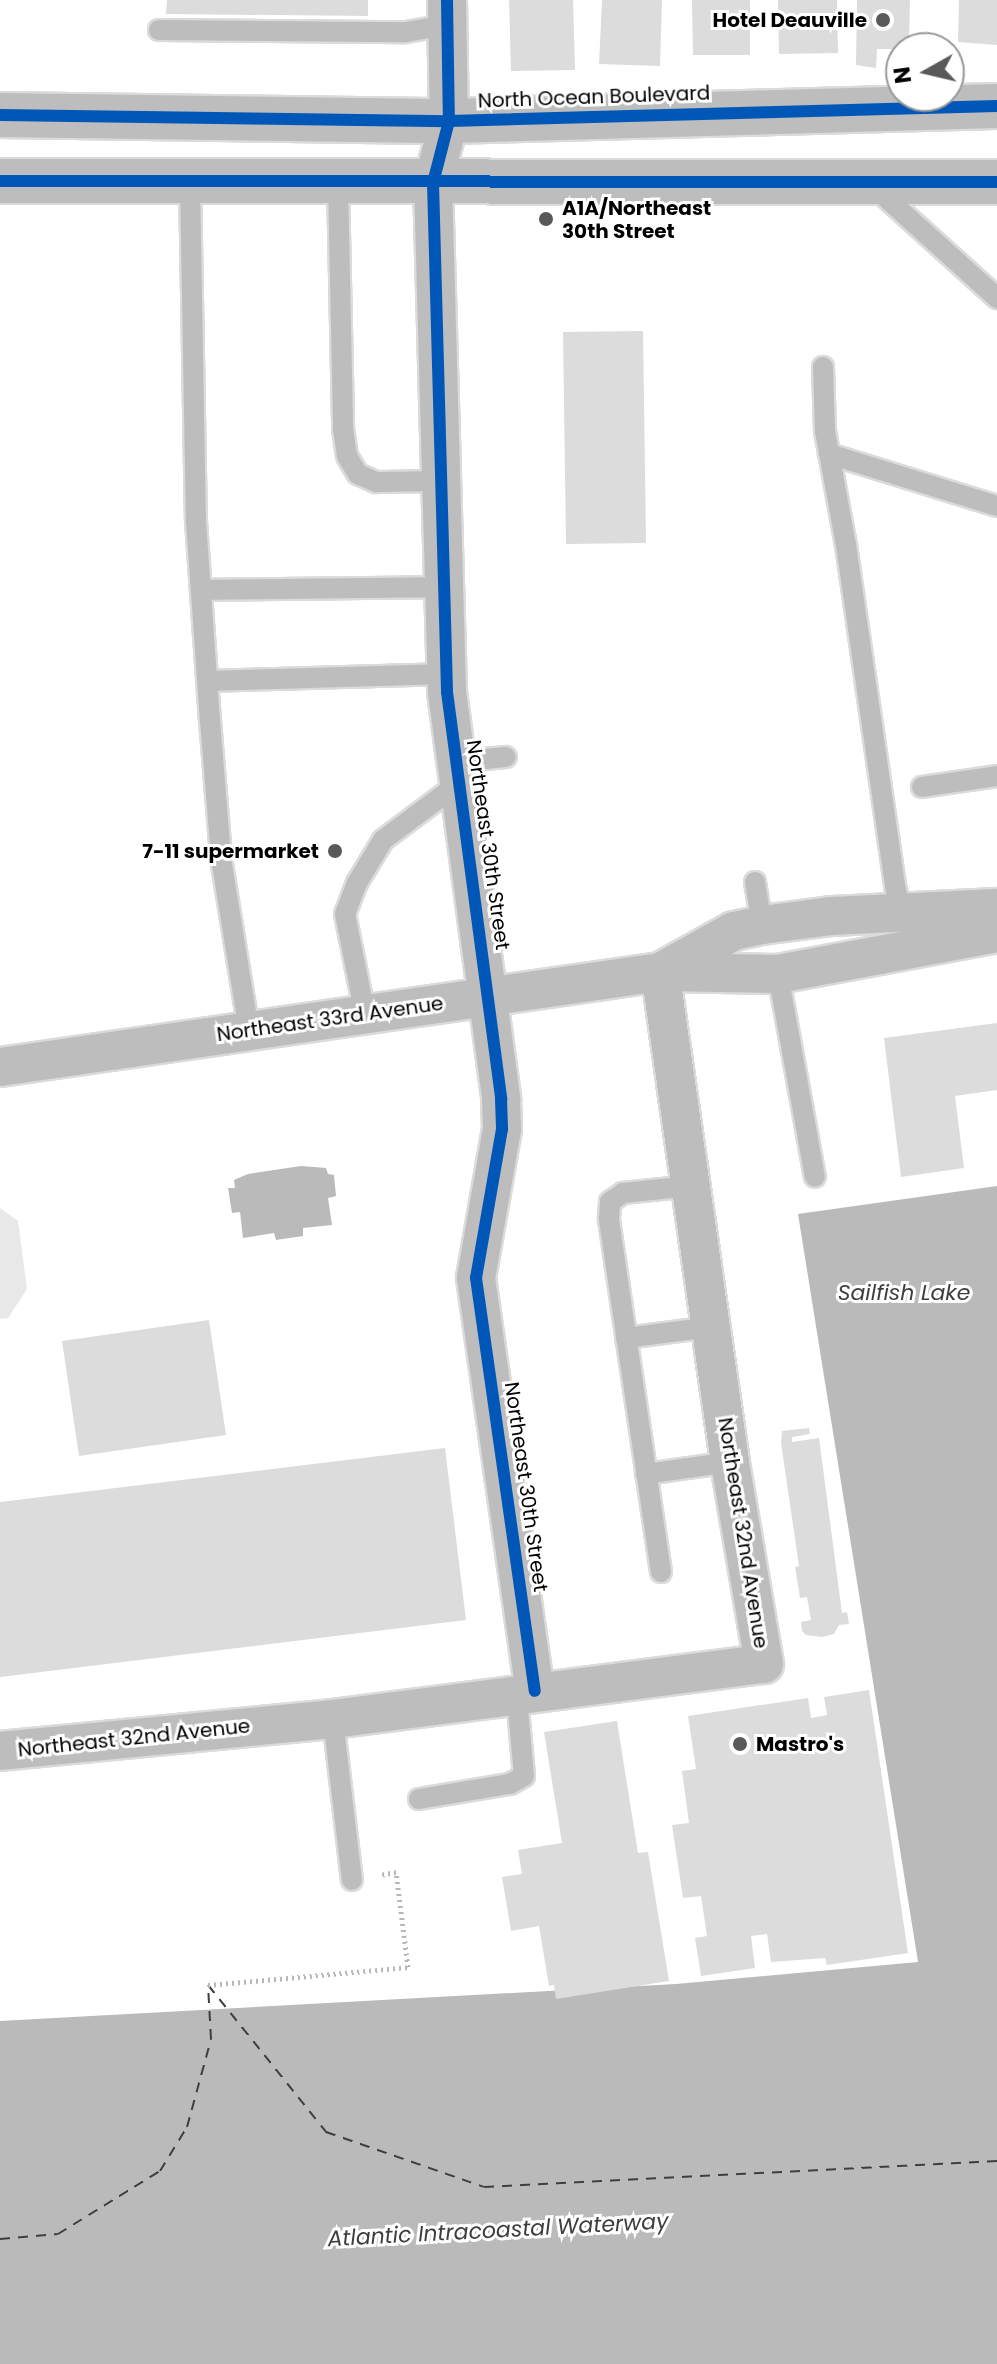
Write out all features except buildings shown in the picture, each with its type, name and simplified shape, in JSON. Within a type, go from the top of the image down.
[{"type":"main road","name":"North Ocean Boulevard","points":[[0,115],[449,121],[997,106]]},
{"type":"main road","points":[[0,181],[997,182]]},
{"type":"street","name":"Northeast 30th Street","points":[[447,12],[449,121],[433,183],[446,674],[489,995],[502,1129],[476,1278],[526,1694]]},
{"type":"street","name":"Northeast 33rd Avenue","points":[[660,972],[734,931],[762,925],[831,916],[903,915],[997,908]]},
{"type":"street","name":"Northeast 33rd Avenue","points":[[0,1067],[660,972],[778,974],[997,933]]},
{"type":"street","name":"Northeast 32nd Avenue","points":[[0,1751],[333,1719],[764,1664],[730,1462],[660,972]]},
{"type":"lane","points":[[159,30],[406,32],[447,12]]},
{"type":"lane","points":[[190,182],[196,521],[221,858],[249,1031]]},
{"type":"lane","points":[[338,183],[343,428],[347,456],[358,474],[376,482],[441,481]]},
{"type":"lane","points":[[871,184],[997,298]]},
{"type":"lane","points":[[823,367],[825,431],[903,915],[913,951]]},
{"type":"lane","points":[[829,454],[997,506]]},
{"type":"lane","points":[[201,590],[444,587]]},
{"type":"lane","points":[[208,681],[446,674]]},
{"type":"lane","points":[[365,1014],[345,914],[357,883],[383,840],[457,773],[506,757]]},
{"type":"lane","points":[[922,787],[997,776]]},
{"type":"lane","points":[[755,882],[762,925]]},
{"type":"lane","points":[[778,974],[815,1177]]},
{"type":"lane","points":[[661,1572],[609,1218],[610,1202],[623,1193],[691,1186]]},
{"type":"lane","points":[[626,1338],[711,1327]]},
{"type":"lane","points":[[646,1474],[730,1462]]},
{"type":"lane","points":[[419,1799],[510,1784],[524,1776],[526,1694]]},
{"type":"lane","points":[[333,1719],[352,1880]]},
{"type":"path","points":[[208,1985],[408,1967],[396,1872],[352,1880]]},
{"type":"shaded area","points":[[0,1208],[18,1221],[27,1289],[8,1318],[0,1319]]},
{"type":"water","points":[[301,1166],[326,1168],[328,1174],[334,1175],[336,1196],[328,1198],[332,1225],[303,1228],[303,1236],[276,1240],[274,1233],[243,1238],[240,1212],[232,1213],[228,1188],[235,1188],[234,1180],[248,1174]]},
{"type":"water","points":[[997,1186],[997,2364],[0,2364],[0,2021],[676,1984],[918,1962],[798,1214]]},
{"type":"ferry route","points":[[208,1985],[326,2132],[484,2187],[997,2161]]},
{"type":"ferry route","points":[[0,2239],[58,2234],[160,2171],[187,2127],[211,2039],[208,1986]]},
{"type":"cycle path","points":[[447,0],[449,121],[433,183],[447,692],[501,1099],[502,1129],[476,1278],[535,1691]]},
{"type":"cycle path","points":[[0,115],[449,121],[997,106]]},
{"type":"cycle path","points":[[0,181],[997,182]]},
{"type":"place","name":"Hotel Deauville","points":[[883,20]]},
{"type":"place","name":"A1A/Northeast 30th Street","points":[[546,219]]},
{"type":"place","name":"7-11 supermarket","points":[[335,851]]},
{"type":"place","name":"Mastro's","points":[[740,1744]]},
{"type":"water label","name":"Sailfish Lake","points":[[904,1293]]},
{"type":"water label","name":"Atlantic Intracoastal Waterway","points":[[498,2230]]}]
